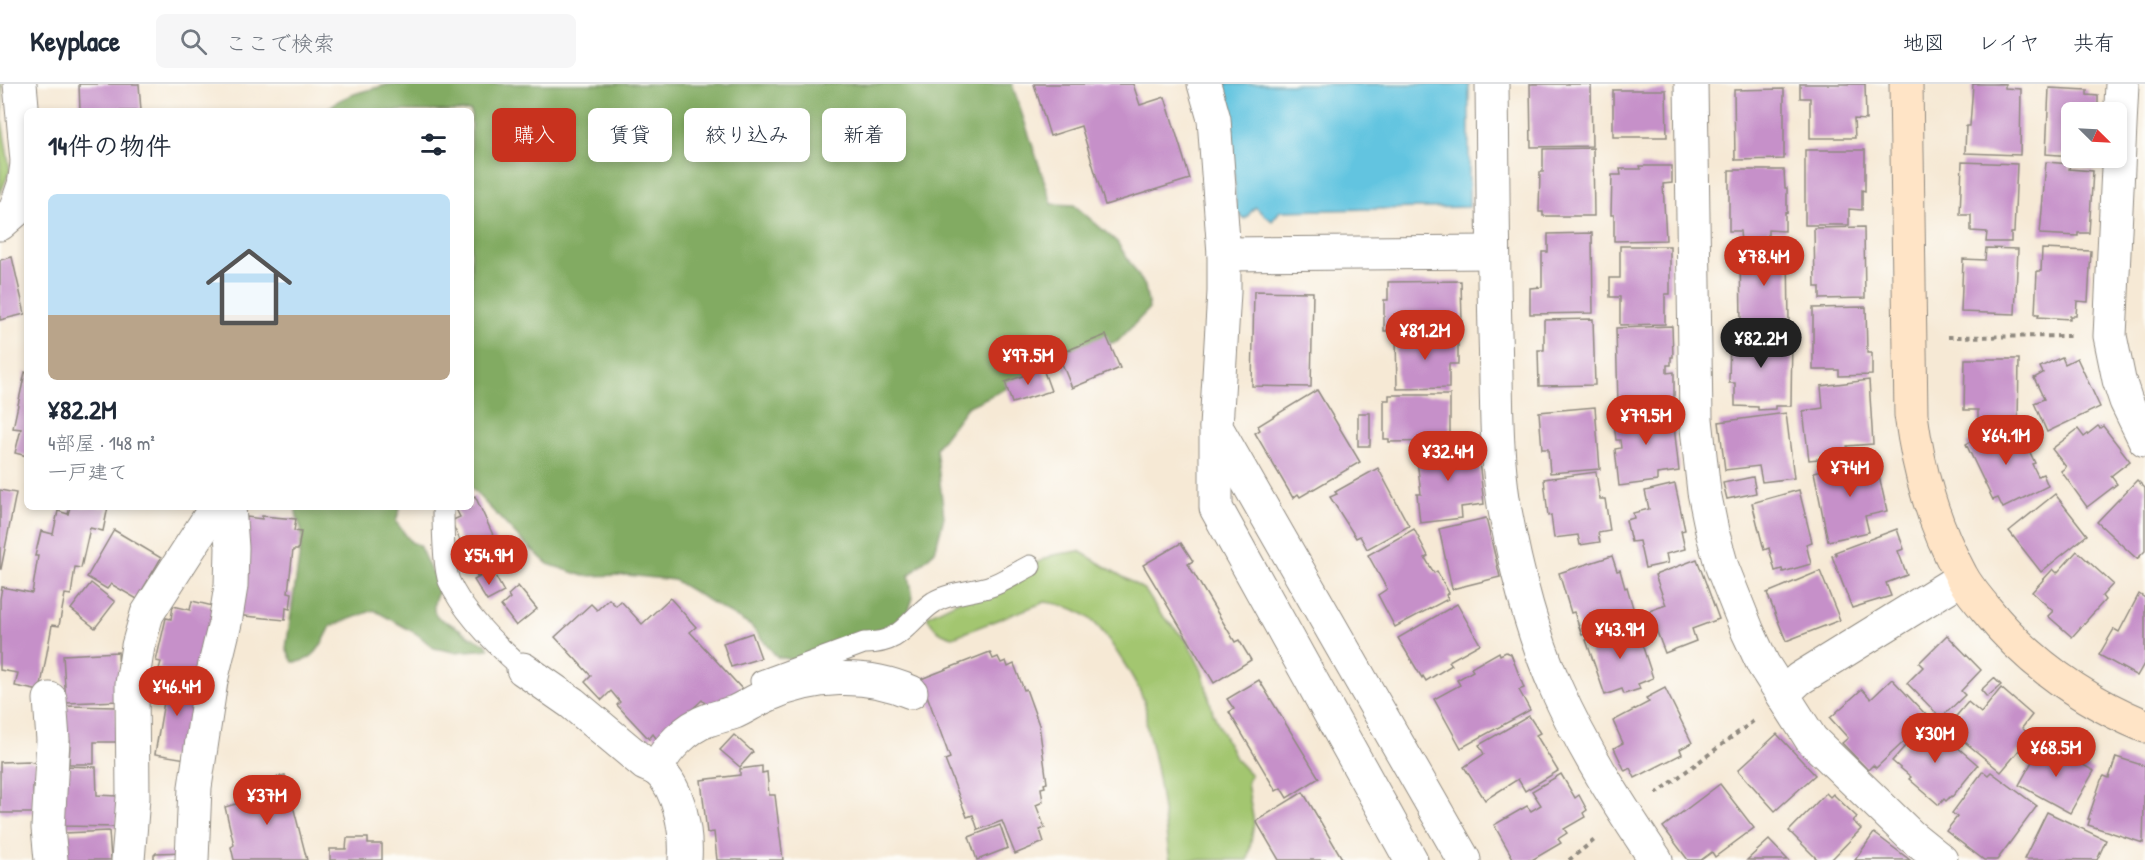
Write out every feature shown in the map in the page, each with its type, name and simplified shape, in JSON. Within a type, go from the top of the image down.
[{"type":"street","points":[[20,84],[24,129]]},
{"type":"street","points":[[1204,84],[1214,118],[1224,254],[1216,427],[1216,508],[1411,860]]},
{"type":"street","points":[[1492,84],[1498,446],[1504,504],[1517,566],[1534,627],[1555,687],[1584,745],[1626,817],[1656,860]]},
{"type":"street","points":[[1691,84],[1696,419],[1704,492],[1722,567],[1734,600],[1763,663],[1811,739],[1910,835],[1941,860]]},
{"type":"street","points":[[1906,84],[1911,415],[1917,460],[1930,506],[1962,578],[1995,621],[2050,673],[2097,704],[2145,726]]},
{"type":"street","points":[[2122,84],[2110,336],[2126,400],[2145,440]]},
{"type":"street","points":[[0,224],[15,212],[24,185]]},
{"type":"street","points":[[1224,254],[1493,252]]},
{"type":"street","points":[[1216,427],[1464,860]]},
{"type":"street","points":[[128,860],[133,798],[132,684],[138,646],[147,614],[214,510]]},
{"type":"street","points":[[192,860],[195,788],[211,681],[231,586],[232,548],[229,510]]},
{"type":"street","points":[[1783,694],[1799,679],[1962,578]]},
{"type":"street","points":[[524,669],[572,703],[645,764],[657,770],[669,786],[682,812],[686,860]]},
{"type":"street","points":[[657,770],[661,758],[686,734],[706,720],[720,717],[795,684],[827,679],[866,679],[887,683],[911,692]]},
{"type":"street","points":[[50,699],[53,740],[48,828],[51,860]]},
{"type":"lane","points":[[443,510],[445,565],[456,594],[482,628],[524,669]]},
{"type":"lane","points":[[720,717],[730,703],[760,681],[864,643],[873,643],[900,634],[940,599],[991,586],[1029,566]]},
{"type":"path","points":[[1958,337],[2078,336]]},
{"type":"path","points":[[1654,796],[1758,718]]},
{"type":"path","points":[[1569,860],[1602,835]]},
{"type":"green space","points":[[0,84],[2,84],[2,121],[10,170],[0,195]]},
{"type":"green space","points":[[391,84],[1012,84],[1052,204],[1074,205],[1117,242],[1145,286],[1149,309],[1117,342],[1052,351],[1040,366],[1011,386],[967,407],[936,448],[944,517],[935,551],[909,575],[913,598],[906,619],[889,632],[795,660],[777,657],[751,626],[674,580],[627,575],[584,576],[548,564],[520,539],[474,491],[474,108],[330,108],[347,97]]},
{"type":"green space","points":[[296,510],[399,510],[396,522],[411,542],[419,545],[431,571],[438,575],[441,586],[434,602],[436,614],[441,619],[486,643],[489,649],[454,652],[434,648],[417,634],[374,610],[331,626],[313,655],[293,662],[286,649],[302,537]]},
{"type":"green space","points":[[1079,551],[1145,590],[1159,612],[1187,641],[1202,671],[1213,713],[1235,758],[1251,775],[1247,783],[1254,823],[1248,860],[1170,860],[1158,780],[1147,730],[1146,708],[1132,676],[1114,648],[1091,620],[1072,608],[1045,602],[953,637],[937,630],[927,616],[1053,555]]},
{"type":"water","points":[[1221,84],[1469,84],[1469,207],[1280,211],[1272,221],[1255,207],[1245,219],[1236,212],[1231,115]]},
{"type":"building","points":[[79,84],[139,84],[141,108],[80,108]]},
{"type":"building","points":[[1034,84],[1133,84],[1140,105],[1165,97],[1190,179],[1105,205],[1081,126],[1050,136]]},
{"type":"building","points":[[1530,84],[1591,84],[1592,146],[1531,147]]},
{"type":"building","points":[[1800,84],[1865,84],[1866,120],[1854,119],[1855,138],[1810,138],[1810,98],[1800,98]]},
{"type":"building","points":[[1973,84],[2005,84],[2005,88],[2021,89],[2020,155],[1965,153],[1966,126],[1970,126]]},
{"type":"building","points":[[2049,88],[2087,90],[2087,95],[2098,96],[2098,102],[2061,102],[2061,155],[2046,154]]},
{"type":"building","points":[[1784,89],[1784,159],[1735,160],[1734,90]]},
{"type":"building","points":[[1613,90],[1666,90],[1667,137],[1613,137]]},
{"type":"building","points":[[1593,148],[1594,216],[1543,216],[1543,212],[1539,212],[1543,149]]},
{"type":"building","points":[[1805,150],[1865,150],[1865,191],[1862,190],[1862,210],[1849,209],[1849,225],[1805,225]]},
{"type":"building","points":[[1962,162],[2017,164],[2014,233],[2011,233],[2011,242],[1986,242],[1987,232],[1971,231],[1971,215],[1960,215]]},
{"type":"building","points":[[2046,162],[2061,163],[2061,168],[2093,171],[2089,233],[2078,233],[2078,236],[2040,234]]},
{"type":"building","points":[[1640,166],[1672,166],[1672,183],[1663,184],[1666,240],[1614,241],[1614,215],[1611,215],[1612,175],[1621,175],[1620,169],[1641,169]]},
{"type":"building","points":[[1729,170],[1784,170],[1785,188],[1787,188],[1785,231],[1768,230],[1768,242],[1741,242],[1740,231],[1729,231]]},
{"type":"building","points":[[1864,227],[1865,298],[1820,299],[1820,287],[1815,287],[1814,228]]},
{"type":"building","points":[[1592,233],[1593,313],[1530,314],[1530,288],[1542,287],[1542,252],[1548,252],[1548,234]]},
{"type":"building","points":[[1620,246],[1670,246],[1670,294],[1665,294],[1665,324],[1620,325],[1620,297],[1610,297],[1610,278],[1620,278]]},
{"type":"building","points":[[1788,248],[1789,325],[1741,326],[1740,249]]},
{"type":"building","points":[[1986,248],[2018,249],[2015,314],[1961,312],[1963,259],[1985,260]]},
{"type":"building","points":[[2042,249],[2091,251],[2088,302],[2077,301],[2076,316],[2070,316],[2070,319],[2038,317],[2039,314],[2035,314],[2037,271],[2041,271]]},
{"type":"building","points":[[12,257],[24,314],[0,320],[0,260]]},
{"type":"building","points":[[1461,281],[1462,323],[1443,324],[1443,330],[1384,331],[1384,300],[1388,300],[1388,282]]},
{"type":"building","points":[[1254,291],[1313,292],[1311,387],[1252,386]]},
{"type":"building","points":[[1866,307],[1867,353],[1872,353],[1872,375],[1839,376],[1839,370],[1813,370],[1813,308]]},
{"type":"building","points":[[1593,319],[1595,385],[1539,386],[1538,350],[1544,350],[1544,320]]},
{"type":"building","points":[[1672,326],[1673,357],[1671,357],[1671,365],[1667,365],[1667,373],[1674,372],[1674,403],[1666,404],[1667,407],[1622,409],[1622,405],[1618,405],[1616,328]]},
{"type":"building","points":[[1730,333],[1792,333],[1791,406],[1775,406],[1775,409],[1758,410],[1758,407],[1735,406],[1735,383],[1729,383]]},
{"type":"building","points":[[1106,335],[1120,368],[1072,388],[1058,354]]},
{"type":"building","points":[[1458,335],[1458,364],[1449,364],[1449,388],[1397,389],[1396,336]]},
{"type":"building","points":[[2062,357],[2065,364],[2077,358],[2100,407],[2047,432],[2034,403],[2044,399],[2034,378],[2043,373],[2040,367]]},
{"type":"building","points":[[1965,359],[2019,359],[2018,423],[1978,423],[1978,410],[1964,410]]},
{"type":"building","points":[[1043,369],[1051,391],[1012,403],[1005,382]]},
{"type":"building","points":[[24,377],[24,455],[15,453],[21,429],[13,428]]},
{"type":"building","points":[[1869,380],[1873,444],[1847,446],[1848,456],[1809,460],[1803,411],[1823,408],[1821,386]]},
{"type":"building","points":[[1317,390],[1360,462],[1300,497],[1298,494],[1293,498],[1255,433],[1260,430],[1258,426]]},
{"type":"building","points":[[1389,395],[1450,395],[1450,441],[1389,442],[1389,439],[1384,439],[1384,400],[1389,400]]},
{"type":"building","points":[[1595,407],[1600,469],[1550,473],[1548,449],[1542,449],[1539,412]]},
{"type":"building","points":[[1672,408],[1679,471],[1657,474],[1657,481],[1619,486],[1615,449],[1621,448],[1620,440],[1616,440],[1614,422],[1618,421],[1617,415]]},
{"type":"building","points":[[1358,413],[1370,413],[1370,446],[1358,446]]},
{"type":"building","points":[[1786,413],[1794,478],[1762,482],[1759,466],[1725,470],[1719,422]]},
{"type":"building","points":[[2017,425],[2035,463],[2032,464],[2038,476],[2043,474],[2048,486],[2003,508],[1998,498],[1993,500],[1966,444],[1994,430],[1996,435]]},
{"type":"building","points":[[2098,426],[2100,428],[2103,426],[2130,461],[2111,476],[2117,484],[2087,507],[2061,471],[2066,467],[2052,449],[2078,429],[2084,437]]},
{"type":"building","points":[[1477,444],[1484,504],[1461,507],[1462,518],[1420,523],[1417,494],[1421,494],[1416,451]]},
{"type":"building","points":[[1875,458],[1887,511],[1865,516],[1869,532],[1828,541],[1814,472]]},
{"type":"building","points":[[1378,468],[1409,526],[1367,549],[1360,536],[1356,538],[1330,497]]},
{"type":"building","points":[[1596,472],[1600,499],[1605,499],[1610,531],[1598,533],[1600,542],[1580,545],[1578,535],[1554,538],[1551,515],[1548,516],[1544,479]]},
{"type":"building","points":[[1753,477],[1756,493],[1727,499],[1723,483]]},
{"type":"building","points":[[2137,480],[2145,488],[2145,551],[2137,559],[2097,522]]},
{"type":"building","points":[[1675,484],[1685,530],[1681,531],[1685,549],[1666,554],[1668,563],[1645,568],[1639,541],[1631,542],[1626,520],[1634,518],[1633,513],[1649,509],[1645,491]]},
{"type":"building","points":[[0,490],[16,493],[1,569],[0,569]]},
{"type":"building","points":[[1799,490],[1812,542],[1806,544],[1811,564],[1783,572],[1782,569],[1775,571],[1769,548],[1764,550],[1752,503]]},
{"type":"building","points":[[2055,494],[2087,535],[2041,572],[2009,531]]},
{"type":"building","points":[[474,496],[506,563],[477,577],[451,521],[460,517],[456,510],[474,510]]},
{"type":"building","points":[[69,510],[107,510],[103,531],[90,528],[81,568],[75,567],[71,595],[65,594],[59,626],[52,625],[40,691],[15,686],[18,673],[0,670],[2,587],[32,593],[38,556],[35,556],[41,531],[53,534],[58,511],[68,514]]},
{"type":"building","points":[[262,516],[296,519],[294,531],[301,532],[298,550],[293,550],[288,592],[292,593],[290,609],[286,608],[285,620],[234,615],[247,517],[262,519]]},
{"type":"building","points":[[1486,518],[1500,577],[1452,589],[1439,529]]},
{"type":"building","points":[[1414,529],[1428,556],[1425,558],[1434,573],[1437,571],[1449,593],[1446,595],[1448,599],[1395,627],[1378,595],[1387,589],[1368,555]]},
{"type":"building","points":[[1897,529],[1904,549],[1898,551],[1907,575],[1886,583],[1891,596],[1852,608],[1832,556],[1837,555],[1835,552]]},
{"type":"building","points":[[114,530],[161,558],[137,599],[111,584],[107,589],[87,577]]},
{"type":"building","points":[[1181,543],[1193,561],[1188,564],[1235,642],[1239,640],[1251,660],[1214,683],[1143,565]]},
{"type":"building","points":[[2077,551],[2113,584],[2102,596],[2105,600],[2072,637],[2048,616],[2053,611],[2032,592],[2053,569],[2057,573]]},
{"type":"building","points":[[1612,556],[1617,571],[1620,570],[1625,588],[1627,587],[1636,618],[1582,635],[1574,612],[1571,613],[1559,573]]},
{"type":"building","points":[[1697,559],[1719,619],[1692,629],[1696,641],[1665,653],[1649,611],[1666,605],[1655,575]]},
{"type":"building","points":[[492,570],[504,592],[487,601],[474,580]]},
{"type":"building","points":[[1820,571],[1840,620],[1786,641],[1767,593]]},
{"type":"building","points":[[91,583],[115,602],[95,628],[71,609]]},
{"type":"building","points":[[518,586],[537,609],[516,626],[501,606]]},
{"type":"building","points":[[2139,594],[2145,598],[2145,662],[2137,676],[2099,655],[2114,629],[2119,632]]},
{"type":"building","points":[[670,598],[696,627],[690,632],[742,689],[715,714],[702,700],[658,741],[653,734],[649,739],[617,705],[620,702],[611,691],[602,700],[585,682],[591,676],[555,637],[591,604],[597,610],[609,599],[616,606],[621,601],[642,624]]},
{"type":"building","points":[[192,601],[217,607],[200,679],[159,669],[161,662],[156,661],[166,618],[171,619],[173,606],[190,610]]},
{"type":"building","points":[[1457,604],[1480,644],[1449,661],[1452,665],[1426,681],[1398,638]]},
{"type":"building","points":[[1635,623],[1653,678],[1638,684],[1640,689],[1624,694],[1622,689],[1605,695],[1586,640]]},
{"type":"building","points":[[752,633],[761,658],[731,667],[723,643]]},
{"type":"building","points":[[1947,635],[1981,670],[1961,691],[1965,695],[1941,718],[1907,683],[1923,667],[1919,663]]},
{"type":"building","points":[[118,652],[120,701],[66,703],[63,655]]},
{"type":"building","points":[[990,652],[993,659],[998,657],[1001,663],[1006,661],[1008,667],[1014,664],[1024,690],[1026,689],[1039,725],[1047,783],[1041,788],[1043,802],[1036,805],[1045,828],[1040,830],[1044,842],[1015,854],[1002,821],[978,830],[973,815],[967,817],[945,760],[950,758],[921,679]]},
{"type":"building","points":[[1499,652],[1500,655],[1506,652],[1511,654],[1524,688],[1519,690],[1530,710],[1461,748],[1434,699],[1460,685],[1457,680],[1473,671],[1471,668]]},
{"type":"building","points":[[153,676],[194,682],[192,693],[203,695],[192,760],[155,754],[164,702],[153,697],[151,685]]},
{"type":"building","points":[[1994,678],[2001,685],[1987,697],[1981,690]]},
{"type":"building","points":[[1892,679],[1929,718],[1876,768],[1873,765],[1868,770],[1842,743],[1848,738],[1830,718],[1862,689],[1871,699]]},
{"type":"building","points":[[1259,680],[1319,778],[1287,798],[1281,788],[1276,791],[1229,712],[1234,709],[1227,699]]},
{"type":"building","points":[[1665,688],[1692,743],[1680,749],[1682,754],[1635,778],[1630,768],[1625,771],[1614,748],[1623,743],[1613,721],[1649,702],[1646,698]]},
{"type":"building","points":[[2001,688],[2032,715],[2022,728],[2031,736],[2001,772],[1947,727],[1968,702],[1981,713]]},
{"type":"building","points":[[66,706],[116,707],[118,739],[116,742],[94,742],[94,764],[69,764],[70,741],[65,741]]},
{"type":"building","points":[[1529,716],[1540,733],[1536,735],[1558,771],[1525,791],[1518,779],[1485,800],[1464,767],[1484,754],[1479,745]]},
{"type":"building","points":[[1927,721],[1978,765],[1952,797],[1946,801],[1944,799],[1939,805],[1892,761]]},
{"type":"building","points":[[1777,734],[1815,775],[1775,811],[1738,770]]},
{"type":"building","points":[[734,735],[753,752],[740,767],[720,750]]},
{"type":"building","points":[[2043,742],[2094,771],[2070,813],[2019,785]]},
{"type":"building","points":[[2116,757],[2145,766],[2143,843],[2088,825],[2101,780],[2104,776],[2109,778]]},
{"type":"building","points":[[29,761],[36,763],[36,784],[33,784],[34,813],[0,813],[0,762]]},
{"type":"building","points":[[63,766],[96,767],[97,795],[117,796],[117,827],[62,826]]},
{"type":"building","points":[[762,766],[762,773],[767,772],[769,795],[775,795],[783,860],[717,860],[714,832],[707,833],[701,780],[740,775],[740,769]]},
{"type":"building","points":[[1983,771],[1988,775],[1991,772],[2037,806],[1997,860],[1984,860],[1946,831],[1957,817],[1952,813]]},
{"type":"building","points":[[1561,774],[1575,798],[1579,795],[1587,810],[1583,813],[1585,817],[1564,829],[1567,833],[1558,839],[1561,843],[1532,860],[1514,860],[1494,825],[1527,806],[1531,811],[1541,805],[1532,791]]},
{"type":"building","points":[[285,775],[307,860],[234,860],[231,847],[234,845],[225,807],[265,796],[262,781]]},
{"type":"building","points":[[1720,784],[1754,828],[1715,857],[1712,852],[1701,860],[1688,860],[1663,827]]},
{"type":"building","points":[[1303,792],[1343,860],[1279,860],[1256,821]]},
{"type":"building","points":[[1826,793],[1830,797],[1833,794],[1857,817],[1853,821],[1861,829],[1831,860],[1818,860],[1789,831]]},
{"type":"building","points":[[2047,812],[2106,840],[2097,860],[2024,859]]},
{"type":"building","points":[[1000,825],[1008,848],[977,860],[969,837]]},
{"type":"building","points":[[109,831],[111,860],[66,860],[65,833]]},
{"type":"building","points":[[1874,833],[1910,860],[1855,860]]},
{"type":"building","points":[[347,838],[368,838],[368,844],[382,844],[382,860],[330,860],[330,849],[346,849]]},
{"type":"building","points":[[1769,840],[1788,860],[1747,860]]},
{"type":"building","points":[[186,852],[186,860],[154,860],[156,853]]}]
